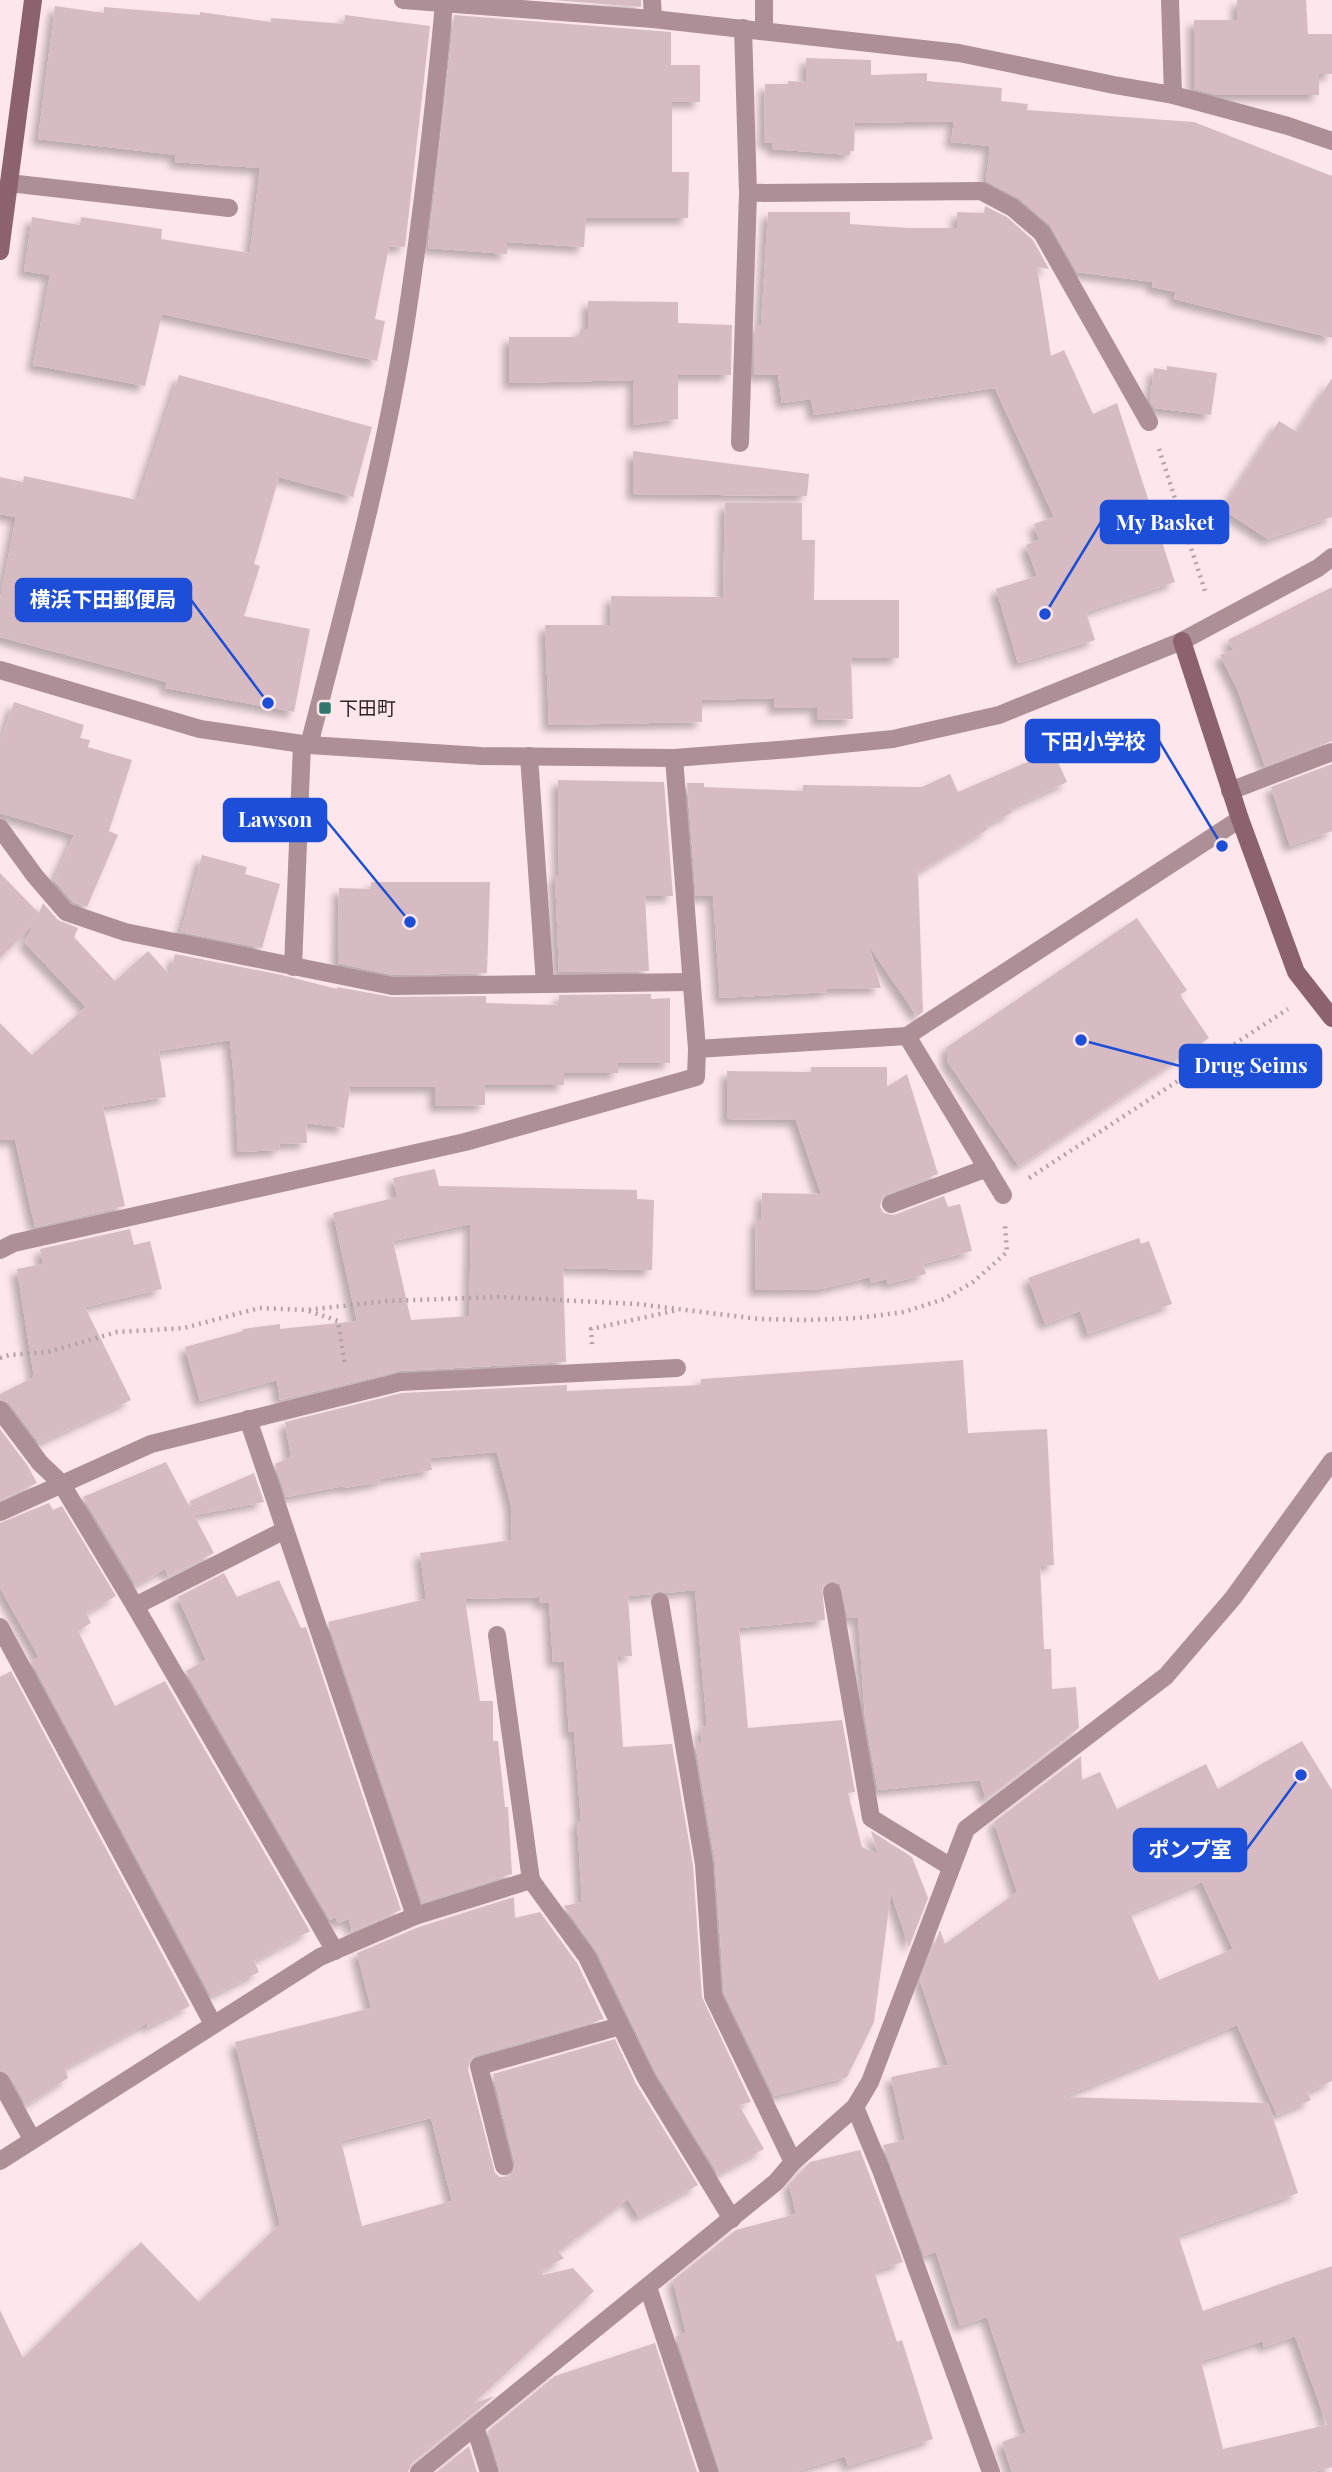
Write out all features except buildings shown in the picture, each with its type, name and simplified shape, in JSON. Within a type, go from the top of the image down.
[{"type":"street","points":[[0,251],[33,0]]},
{"type":"street","points":[[403,0],[653,19],[958,53],[1114,85],[1173,94],[1332,141]]},
{"type":"street","points":[[652,0],[653,19]]},
{"type":"street","points":[[764,0],[764,31]]},
{"type":"street","points":[[1170,0],[1173,94]]},
{"type":"street","points":[[293,967],[305,745],[381,450],[406,322],[432,123],[444,2]]},
{"type":"street","points":[[740,443],[748,193],[743,28]]},
{"type":"street","points":[[9,183],[229,208]]},
{"type":"street","points":[[748,193],[981,191],[1013,208],[1042,233],[1149,422]]},
{"type":"street","points":[[0,670],[200,729],[305,745],[481,755],[674,758],[893,739],[999,715],[1182,641],[1318,568],[1332,557]]},
{"type":"street","points":[[1182,641],[1230,791],[1296,972],[1332,1018]]},
{"type":"street","points":[[1230,791],[1332,752]]},
{"type":"street","points":[[529,755],[545,984]]},
{"type":"street","points":[[0,1251],[14,1243],[465,1142],[696,1077],[697,1049],[674,758]]},
{"type":"street","points":[[697,1049],[907,1036],[1240,819]]},
{"type":"street","points":[[0,828],[35,876],[66,912],[125,932],[392,986],[690,982]]},
{"type":"street","points":[[907,1036],[1003,1195]]},
{"type":"street","points":[[891,1204],[987,1168]]},
{"type":"street","points":[[0,1512],[151,1444],[400,1382],[677,1368]]},
{"type":"street","points":[[0,1410],[40,1463],[61,1483],[335,1951]]},
{"type":"street","points":[[248,1419],[415,1916]]},
{"type":"street","points":[[419,2472],[732,2219],[776,2182],[793,2162],[855,2107],[870,2082],[966,1829],[1166,1676],[1233,1598],[1332,1461]]},
{"type":"street","points":[[135,1606],[285,1530]]},
{"type":"street","points":[[832,1591],[872,1818],[951,1867]]},
{"type":"street","points":[[660,1602],[704,1864],[713,1996],[793,2162]]},
{"type":"street","points":[[0,1627],[213,2024]]},
{"type":"street","points":[[497,1635],[531,1880],[587,1957],[646,2078],[732,2219]]},
{"type":"street","points":[[0,2161],[320,1957],[415,1916],[531,1880]]},
{"type":"street","points":[[504,2166],[479,2066],[620,2026]]},
{"type":"street","points":[[0,2081],[32,2139]]},
{"type":"street","points":[[855,2107],[886,2183],[991,2472]]},
{"type":"street","points":[[648,2287],[709,2472]]},
{"type":"street","points":[[475,2427],[489,2472]]},
{"type":"path","points":[[1149,422],[1187,530],[1215,623]]},
{"type":"path","points":[[0,1358],[48,1352],[117,1332],[184,1328],[259,1308],[307,1310],[386,1301],[500,1297],[637,1304],[759,1319],[859,1318],[904,1312],[944,1299],[973,1282],[1007,1252],[1003,1195],[1311,994]]},
{"type":"path","points":[[595,1373],[591,1329],[682,1309]]},
{"type":"path","points":[[307,1310],[338,1321],[352,1394]]},
{"type":"place","name":"My Basket","points":[[1045,614]]},
{"type":"place","name":"横浜下田郵便局","points":[[268,703]]},
{"type":"place","name":"下田町","points":[[325,708]]},
{"type":"place","name":"下田小学校","points":[[1222,846]]},
{"type":"place","name":"Lawson","points":[[410,922]]},
{"type":"place","name":"Drug Seims","points":[[1081,1040]]},
{"type":"place","name":"ポンプ室","points":[[1301,1775]]}]
